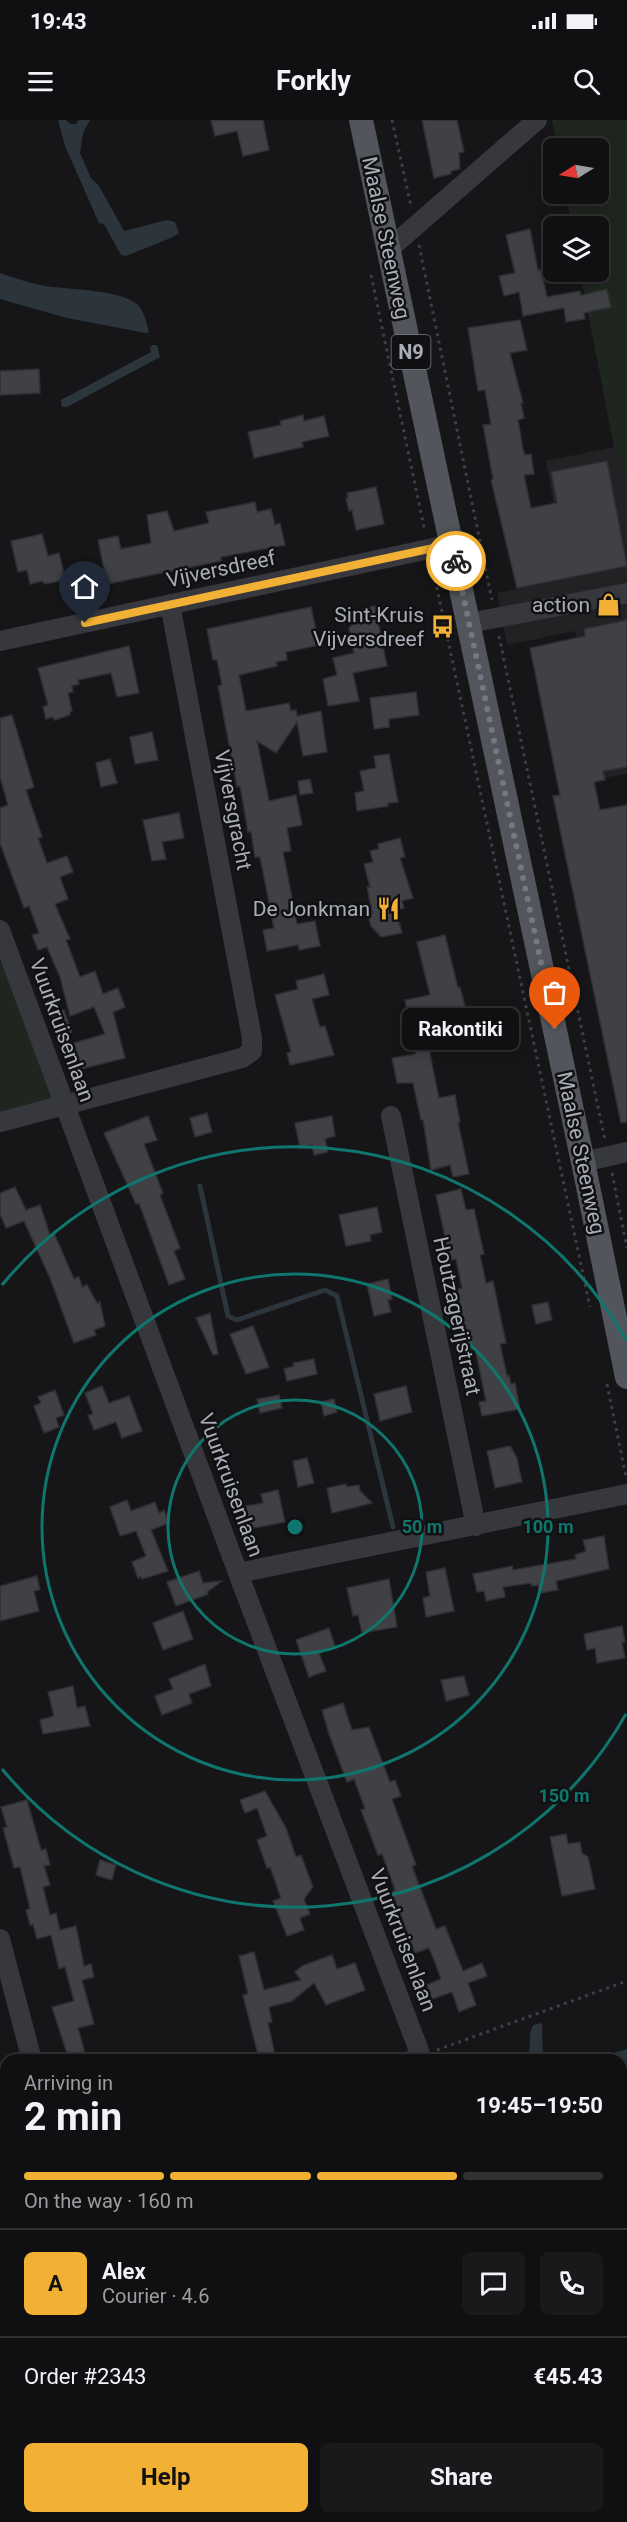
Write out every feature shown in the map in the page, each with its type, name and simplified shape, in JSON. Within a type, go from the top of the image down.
[{"type":"main road","name":"Maalse Steenweg","points":[[361,120],[583,1161],[616,1376]]},
{"type":"street","points":[[389,249],[537,120]]},
{"type":"street","name":"Vijversdreef","points":[[0,641],[452,544]]},
{"type":"street","points":[[469,623],[627,593]]},
{"type":"street","name":"Vijversgracht","points":[[0,1122],[242,1058],[252,1050],[252,1038],[170,604]]},
{"type":"street","name":"Vuurkruisenlaan","points":[[0,930],[415,2054]]},
{"type":"street","name":"Houtzagerijstraat","points":[[391,1116],[476,1526]]},
{"type":"street","points":[[583,1161],[618,1154]]},
{"type":"street","points":[[238,1573],[627,1494]]},
{"type":"street","points":[[0,1940],[30,2054]]},
{"type":"path","points":[[392,120],[496,618],[618,1154],[627,1248]]},
{"type":"path","points":[[370,271],[592,1317]]},
{"type":"path","points":[[616,1376],[627,1480]]},
{"type":"path","points":[[427,2054],[627,1981]]},
{"type":"shaded area","points":[[58,120],[76,124],[79,120],[90,120],[83,133],[80,153],[91,178],[99,186],[124,231],[167,220],[175,222],[179,233],[126,256],[121,255],[104,224],[99,223],[65,146]]},
{"type":"shaded area","points":[[552,120],[627,120],[627,480],[614,447],[582,282],[609,282],[609,216],[570,216],[568,204],[609,204],[609,138],[555,138]]},
{"type":"shaded area","points":[[0,273],[45,286],[121,296],[139,306],[149,332],[67,318],[0,299]]},
{"type":"shaded area","points":[[157,345],[160,357],[67,407],[62,407],[61,400],[151,352],[150,347]]},
{"type":"shaded area","points":[[614,447],[627,480],[627,774],[604,778],[575,631],[507,645],[497,593],[567,579],[546,461]]},
{"type":"shaded area","points":[[0,954],[53,1101],[0,1114]]},
{"type":"shaded area","points":[[542,2023],[543,2054],[529,2054],[530,2034],[533,2025]]},
{"type":"shaded area","points":[[627,2049],[627,2054],[610,2054]]},
{"type":"building","points":[[211,120],[263,120],[269,150],[243,156],[237,131],[215,136]]},
{"type":"building","points":[[422,120],[457,120],[464,152],[459,153],[460,169],[434,178]]},
{"type":"building","points":[[530,229],[538,270],[541,269],[547,297],[580,291],[581,295],[607,289],[611,307],[584,313],[585,319],[566,322],[564,308],[523,316],[519,292],[504,296],[499,276],[515,273],[506,235]]},
{"type":"building","points":[[520,320],[527,350],[510,353],[523,403],[521,403],[524,418],[518,420],[523,449],[525,455],[531,454],[534,474],[524,475],[531,508],[557,503],[551,472],[607,461],[627,566],[517,588],[491,480],[493,479],[483,425],[491,424],[485,390],[478,391],[468,328]]},
{"type":"building","points":[[39,369],[40,393],[0,395],[0,371]]},
{"type":"building","points":[[303,415],[304,421],[324,416],[329,436],[302,442],[303,447],[254,458],[248,432],[281,425],[280,421]]},
{"type":"building","points":[[376,487],[384,524],[356,530],[352,510],[349,511],[347,493]]},
{"type":"building","points":[[255,502],[257,512],[271,509],[275,525],[280,523],[285,545],[221,557],[221,561],[107,584],[98,540],[118,536],[121,549],[151,543],[147,515],[167,511],[174,531],[209,523],[206,512]]},
{"type":"building","points":[[42,534],[48,556],[59,553],[65,577],[64,580],[45,584],[42,581],[30,584],[27,570],[18,572],[11,541]]},
{"type":"building","points":[[375,606],[387,666],[353,673],[359,701],[328,706],[323,679],[337,675],[333,658],[354,653],[349,628],[366,608]]},
{"type":"building","points":[[311,607],[319,645],[286,652],[287,660],[276,662],[277,666],[239,675],[246,711],[289,703],[291,711],[296,710],[297,716],[321,711],[327,752],[303,756],[297,722],[276,753],[257,741],[269,801],[296,795],[302,825],[287,828],[291,851],[283,852],[297,924],[315,921],[320,946],[299,950],[298,945],[267,951],[263,930],[274,928],[260,857],[255,857],[240,786],[237,787],[218,686],[222,685],[217,660],[213,660],[207,629]]},
{"type":"building","points":[[627,620],[627,767],[603,771],[605,780],[594,782],[600,810],[627,805],[627,1122],[621,1123],[553,796],[560,795],[530,648],[585,636],[584,629]]},
{"type":"building","points":[[129,646],[139,693],[117,697],[111,673],[78,680],[79,684],[72,686],[73,692],[68,693],[72,711],[70,715],[54,720],[53,717],[46,719],[43,707],[48,705],[38,668]]},
{"type":"building","points":[[416,692],[419,715],[389,719],[389,727],[374,729],[370,698]]},
{"type":"building","points":[[12,715],[34,787],[26,790],[42,837],[38,838],[47,863],[67,856],[73,872],[60,877],[68,899],[55,904],[70,939],[66,940],[80,977],[95,971],[103,994],[118,988],[125,1007],[113,1012],[125,1058],[81,1069],[74,1043],[105,1034],[94,1007],[70,1016],[60,977],[47,947],[38,950],[32,935],[39,933],[29,906],[24,908],[0,843],[0,808],[8,805],[0,777],[0,718]]},
{"type":"building","points":[[152,732],[158,760],[135,764],[130,737]]},
{"type":"building","points":[[389,754],[398,802],[357,811],[355,793],[364,791],[360,771],[376,768],[374,756]]},
{"type":"building","points":[[110,759],[117,783],[101,787],[96,763]]},
{"type":"building","points":[[310,779],[313,793],[300,795],[298,781]]},
{"type":"building","points":[[179,813],[184,838],[162,842],[166,859],[152,861],[143,820]]},
{"type":"building","points":[[400,838],[405,857],[400,858],[413,898],[402,901],[404,908],[396,910],[402,933],[381,937],[371,926],[369,920],[372,912],[367,887],[370,887],[364,864],[373,862],[370,851],[379,849],[378,844]]},
{"type":"building","points":[[445,935],[469,1021],[446,1026],[448,1035],[427,1040],[439,1098],[455,1095],[469,1174],[453,1177],[450,1165],[431,1170],[423,1120],[421,1120],[413,1083],[397,1083],[392,1058],[416,1054],[405,1000],[430,995],[417,942]]},
{"type":"building","points":[[324,974],[329,995],[312,999],[320,1027],[325,1026],[334,1055],[290,1065],[287,1053],[291,1052],[275,995],[298,989],[296,981]]},
{"type":"building","points":[[64,1010],[72,1032],[60,1036],[51,1014]]},
{"type":"building","points":[[207,1113],[212,1132],[195,1137],[190,1118]]},
{"type":"building","points":[[148,1116],[157,1140],[144,1144],[163,1193],[160,1195],[180,1248],[174,1251],[185,1279],[169,1285],[139,1203],[136,1204],[104,1133]]},
{"type":"building","points":[[332,1116],[335,1136],[325,1139],[328,1152],[314,1155],[312,1145],[300,1148],[295,1123]]},
{"type":"building","points":[[15,1187],[26,1210],[40,1205],[50,1235],[54,1233],[74,1279],[79,1277],[82,1287],[87,1285],[97,1303],[100,1302],[105,1326],[94,1330],[96,1335],[74,1343],[50,1278],[24,1221],[6,1228],[0,1214],[0,1193]]},
{"type":"building","points":[[461,1189],[466,1210],[474,1209],[484,1254],[480,1255],[486,1283],[493,1281],[506,1343],[500,1344],[507,1376],[509,1375],[511,1384],[515,1383],[520,1409],[482,1416],[479,1402],[486,1401],[479,1367],[475,1348],[468,1350],[457,1289],[462,1288],[456,1259],[450,1260],[436,1195]]},
{"type":"building","points":[[377,1207],[382,1232],[370,1235],[371,1241],[346,1246],[339,1215]]},
{"type":"building","points":[[388,1279],[392,1299],[388,1300],[391,1312],[374,1316],[367,1284]]},
{"type":"building","points":[[548,1302],[552,1320],[536,1324],[532,1305]]},
{"type":"building","points":[[210,1313],[218,1354],[213,1355],[196,1318]]},
{"type":"building","points":[[253,1326],[269,1367],[246,1374],[230,1334]]},
{"type":"building","points":[[314,1359],[317,1374],[287,1381],[284,1369],[294,1366],[293,1363]]},
{"type":"building","points":[[102,1386],[109,1403],[129,1396],[142,1431],[122,1438],[116,1422],[94,1430],[88,1415],[93,1414],[85,1393]]},
{"type":"building","points":[[406,1386],[412,1412],[380,1421],[374,1394]]},
{"type":"building","points":[[55,1390],[64,1415],[56,1418],[59,1427],[44,1433],[34,1406],[41,1403],[38,1397]]},
{"type":"building","points":[[279,1395],[282,1408],[260,1413],[257,1399]]},
{"type":"building","points":[[334,1399],[337,1412],[324,1416],[321,1402]]},
{"type":"building","points":[[510,1446],[517,1458],[522,1482],[495,1488],[487,1451]]},
{"type":"building","points":[[307,1458],[314,1483],[298,1487],[293,1461]]},
{"type":"building","points":[[346,1484],[347,1487],[359,1485],[360,1491],[372,1503],[332,1513],[327,1488]]},
{"type":"building","points":[[278,1490],[285,1522],[249,1529],[245,1506],[263,1503],[261,1494]]},
{"type":"building","points":[[127,1500],[131,1511],[155,1502],[159,1513],[164,1510],[169,1523],[151,1530],[168,1571],[142,1579],[138,1578],[132,1562],[146,1556],[136,1531],[120,1536],[110,1507]]},
{"type":"building","points":[[604,1536],[609,1569],[556,1581],[558,1590],[540,1593],[538,1585],[532,1586],[531,1583],[503,1587],[505,1597],[486,1601],[484,1591],[477,1592],[473,1574],[512,1566],[513,1570],[576,1559],[575,1555],[586,1551],[583,1540]]},
{"type":"building","points":[[445,1568],[454,1611],[426,1617],[423,1598],[430,1596],[426,1572]]},
{"type":"building","points":[[199,1571],[203,1583],[222,1581],[207,1592],[208,1594],[176,1606],[167,1582]]},
{"type":"building","points":[[37,1576],[40,1590],[34,1591],[39,1611],[0,1621],[0,1586]]},
{"type":"building","points":[[389,1579],[397,1627],[362,1633],[358,1615],[353,1616],[347,1588]]},
{"type":"building","points":[[183,1611],[193,1639],[163,1650],[153,1623]]},
{"type":"building","points":[[622,1626],[625,1658],[597,1663],[595,1648],[587,1650],[584,1634]]},
{"type":"building","points":[[329,1628],[335,1646],[319,1653],[326,1671],[309,1677],[296,1640]]},
{"type":"building","points":[[205,1664],[211,1686],[189,1694],[192,1703],[162,1715],[155,1696],[173,1689],[169,1679]]},
{"type":"building","points":[[464,1676],[469,1695],[446,1701],[441,1680]]},
{"type":"building","points":[[73,1686],[77,1708],[85,1706],[90,1726],[43,1734],[40,1720],[54,1716],[48,1692]]},
{"type":"building","points":[[343,1703],[352,1730],[369,1727],[390,1782],[395,1780],[401,1796],[392,1799],[416,1865],[412,1866],[436,1929],[445,1926],[463,1971],[482,1963],[487,1976],[468,1983],[476,2005],[459,2012],[452,1992],[432,1999],[427,1985],[441,1979],[435,1962],[429,1948],[415,1953],[392,1892],[395,1890],[382,1854],[378,1855],[361,1810],[365,1809],[354,1779],[347,1782],[322,1710]]},
{"type":"building","points":[[265,1791],[286,1828],[296,1857],[301,1855],[313,1887],[304,1899],[310,1914],[300,1918],[304,1930],[287,1936],[273,1901],[281,1898],[257,1840],[267,1836],[257,1808],[245,1813],[240,1800]]},
{"type":"building","points":[[27,1800],[41,1850],[46,1849],[50,1865],[44,1866],[50,1885],[43,1887],[50,1915],[56,1913],[60,1930],[76,1926],[84,1966],[91,1964],[94,1977],[82,1980],[94,2024],[78,2028],[85,2054],[67,2054],[52,2007],[74,2001],[65,1967],[59,1969],[51,1935],[37,1939],[33,1924],[30,1925],[26,1910],[30,1909],[20,1867],[14,1868],[3,1828],[7,1827],[1,1807]]},
{"type":"building","points":[[566,1834],[568,1844],[580,1842],[582,1853],[588,1857],[595,1889],[562,1896],[550,1837]]},
{"type":"building","points":[[100,1860],[116,1865],[112,1880],[96,1875]]},
{"type":"building","points":[[254,1952],[264,1990],[301,1980],[295,1972],[302,1966],[332,1955],[337,1969],[355,1963],[365,1990],[326,2005],[314,1983],[292,2001],[269,2007],[272,2022],[268,2023],[275,2054],[258,2054],[243,1995],[248,1994],[239,1956]]},
{"type":"waterway","points":[[200,1186],[228,1316],[237,1320],[325,1290],[337,1296],[393,1527]]},
{"type":"way so far","points":[[456,561],[555,1029]]},
{"type":"place","name":"action","points":[[608,605]]},
{"type":"place","name":"Sint-Kruis Vijversdreef","points":[[442,627]]},
{"type":"place","name":"De Jonkman","points":[[388,909]]},
{"type":"place","name":"Rakontiki","points":[[555,1029]]},
{"type":"route","points":[[85,623],[452,544],[456,561]]}]
